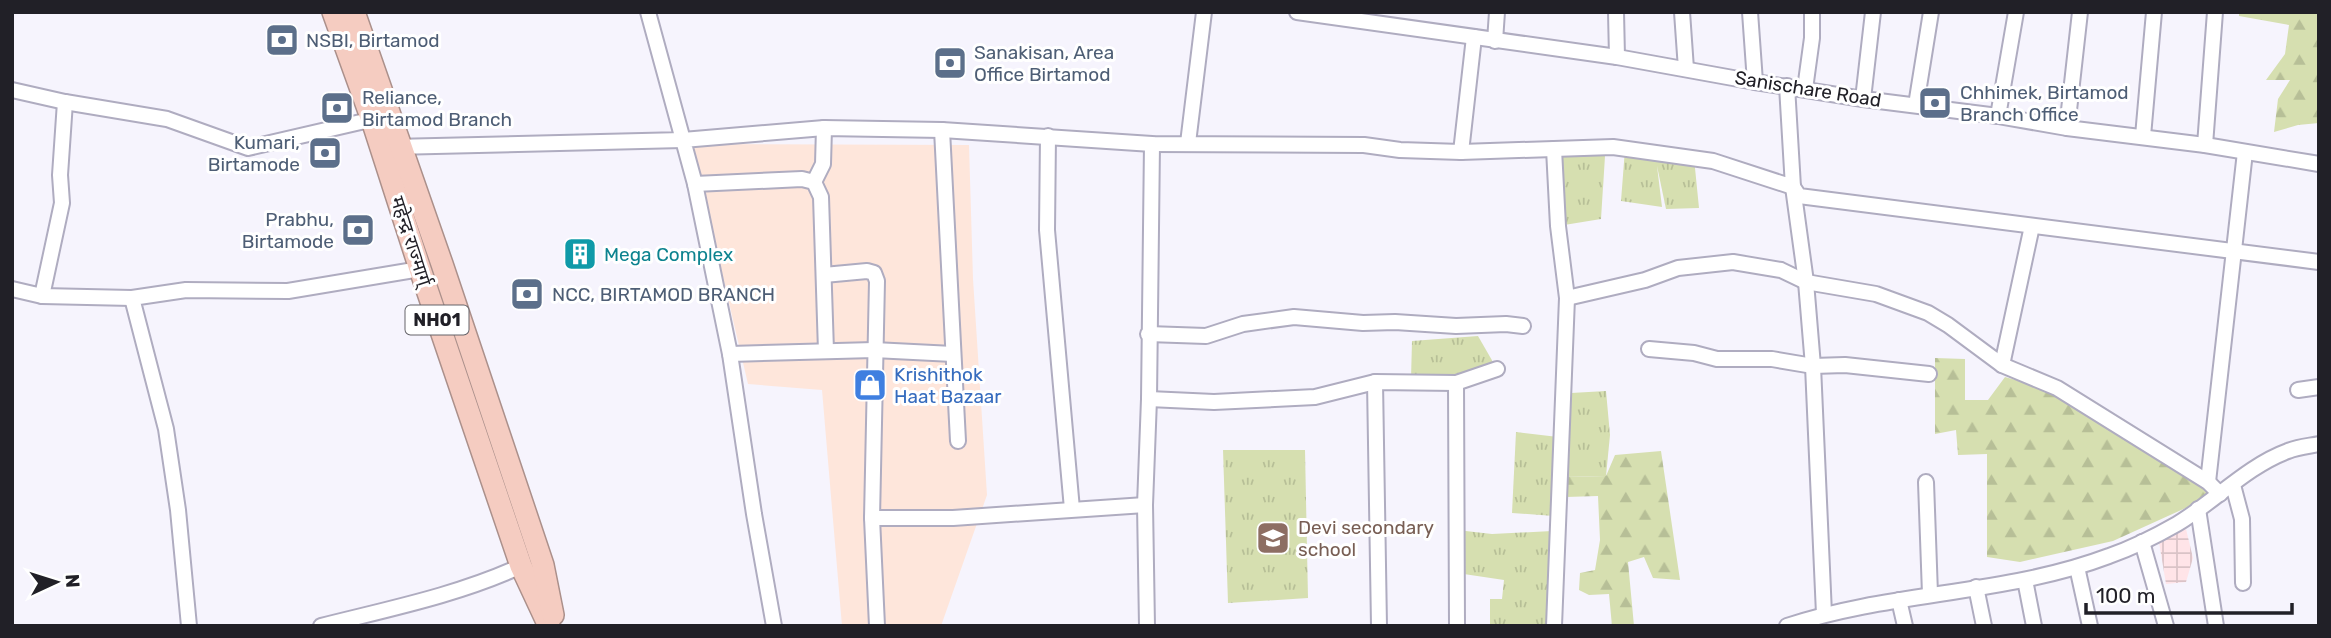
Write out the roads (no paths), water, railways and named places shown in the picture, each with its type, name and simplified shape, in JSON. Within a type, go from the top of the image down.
[{"type":"highway","name":"महेन्द्र राज्मार्ग्","points":[[333,12],[442,264],[543,565],[555,626]]},
{"type":"highway","name":"महेन्द्र राज्मार्ग्","points":[[354,12],[380,118]]},
{"type":"highway","name":"महेन्द्र राज्मार्ग्","points":[[390,147],[420,270],[521,566],[549,626]]},
{"type":"street","points":[[648,12],[695,184],[730,354],[774,626]]},
{"type":"street","points":[[1188,143],[1204,12]]},
{"type":"street","name":"Sanischare Road","points":[[1297,12],[1617,57],[1863,99],[2143,136],[2319,164]]},
{"type":"street","points":[[1495,41],[1497,12]]},
{"type":"street","points":[[1616,12],[1617,57]]},
{"type":"street","points":[[1682,12],[1686,69]]},
{"type":"street","points":[[1750,12],[1755,82]]},
{"type":"street","points":[[1805,89],[1812,38],[1812,12]]},
{"type":"street","points":[[1863,99],[1873,12]]},
{"type":"street","points":[[1916,105],[1931,12]]},
{"type":"street","points":[[1998,116],[2016,12]]},
{"type":"street","points":[[2067,128],[2080,12]]},
{"type":"street","points":[[2143,136],[2154,12]]},
{"type":"street","points":[[2205,145],[2215,12]]},
{"type":"street","points":[[1461,152],[1474,37]]},
{"type":"street","points":[[1787,86],[1793,187],[1806,282],[1812,366],[1824,614]]},
{"type":"street","points":[[12,90],[167,119],[248,148],[380,118]]},
{"type":"street","points":[[42,296],[61,203],[60,175],[65,102]]},
{"type":"street","points":[[814,181],[823,164],[824,128]]},
{"type":"street","points":[[390,147],[683,140],[824,128],[942,130],[1152,144],[1364,145],[1400,150],[1461,152],[1613,147],[1713,161],[1793,187],[1799,196],[2319,262]]},
{"type":"street","points":[[942,130],[958,441]]},
{"type":"street","points":[[1048,136],[1047,230],[1072,509]]},
{"type":"street","points":[[1147,626],[1145,505],[1152,144]]},
{"type":"street","points":[[1554,149],[1558,226],[1567,298],[1554,626]]},
{"type":"street","points":[[2208,482],[2245,152]]},
{"type":"street","points":[[695,184],[802,179],[814,181]]},
{"type":"street","points":[[814,181],[821,197],[826,351]]},
{"type":"street","points":[[2002,365],[2032,226]]},
{"type":"street","points":[[1567,298],[1645,280],[1678,268],[1733,262],[1781,270],[1806,282],[1876,294],[1928,313],[2002,365],[2057,388],[2208,482],[2220,494]]},
{"type":"street","points":[[12,289],[42,296],[132,298],[186,290],[288,291],[420,270]]},
{"type":"street","points":[[824,275],[867,271],[874,273],[877,281],[872,518],[877,626]]},
{"type":"street","points":[[132,298],[166,429],[178,510],[189,626]]},
{"type":"street","points":[[1148,334],[1206,336],[1242,324],[1294,317],[1363,323],[1456,326],[1506,324],[1523,327]]},
{"type":"street","points":[[1648,349],[1694,353],[1717,359],[1772,359],[1812,366],[1845,365],[1929,374]]},
{"type":"street","points":[[730,354],[874,350],[953,354]]},
{"type":"street","points":[[1149,399],[1213,402],[1315,397],[1375,382],[1456,383],[1497,369]]},
{"type":"street","points":[[1375,382],[1379,626]]},
{"type":"street","points":[[1456,383],[1457,626]]},
{"type":"street","points":[[2298,390],[2319,387]]},
{"type":"street","points":[[1787,626],[1824,614],[2025,580],[2077,567],[2142,542],[2177,524],[2271,458],[2291,449],[2319,444]]},
{"type":"street","points":[[1926,482],[1930,594]]},
{"type":"street","points":[[2233,485],[2242,519],[2243,583]]},
{"type":"street","points":[[872,518],[953,518],[1145,505]]},
{"type":"street","points":[[2198,509],[2216,626]]},
{"type":"street","points":[[2142,542],[2165,626]]},
{"type":"street","points":[[321,626],[491,580],[521,566]]},
{"type":"street","points":[[2077,567],[2090,626]]},
{"type":"street","points":[[2025,580],[2034,626]]},
{"type":"street","points":[[1976,587],[1984,626]]},
{"type":"street","points":[[1899,600],[1905,626]]},
{"type":"place","name":"NSBI, Birtamod","points":[[282,40]]},
{"type":"place","name":"Sanakisan, Area Office Birtamod","points":[[950,63]]},
{"type":"place","name":"Chhimek, Birtamod Branch Office","points":[[1935,103]]},
{"type":"place","name":"Reliance, Birtamod Branch","points":[[337,108]]},
{"type":"place","name":"Kumari, Birtamode","points":[[325,153]]},
{"type":"place","name":"Prabhu, Birtamode","points":[[358,230]]},
{"type":"place","name":"Mega Complex","points":[[580,254]]},
{"type":"place","name":"NCC, BIRTAMOD BRANCH","points":[[527,294]]},
{"type":"place","name":"Krishithok Haat Bazaar","points":[[870,385]]},
{"type":"place","name":"Devi secondary school","points":[[1273,538]]}]
